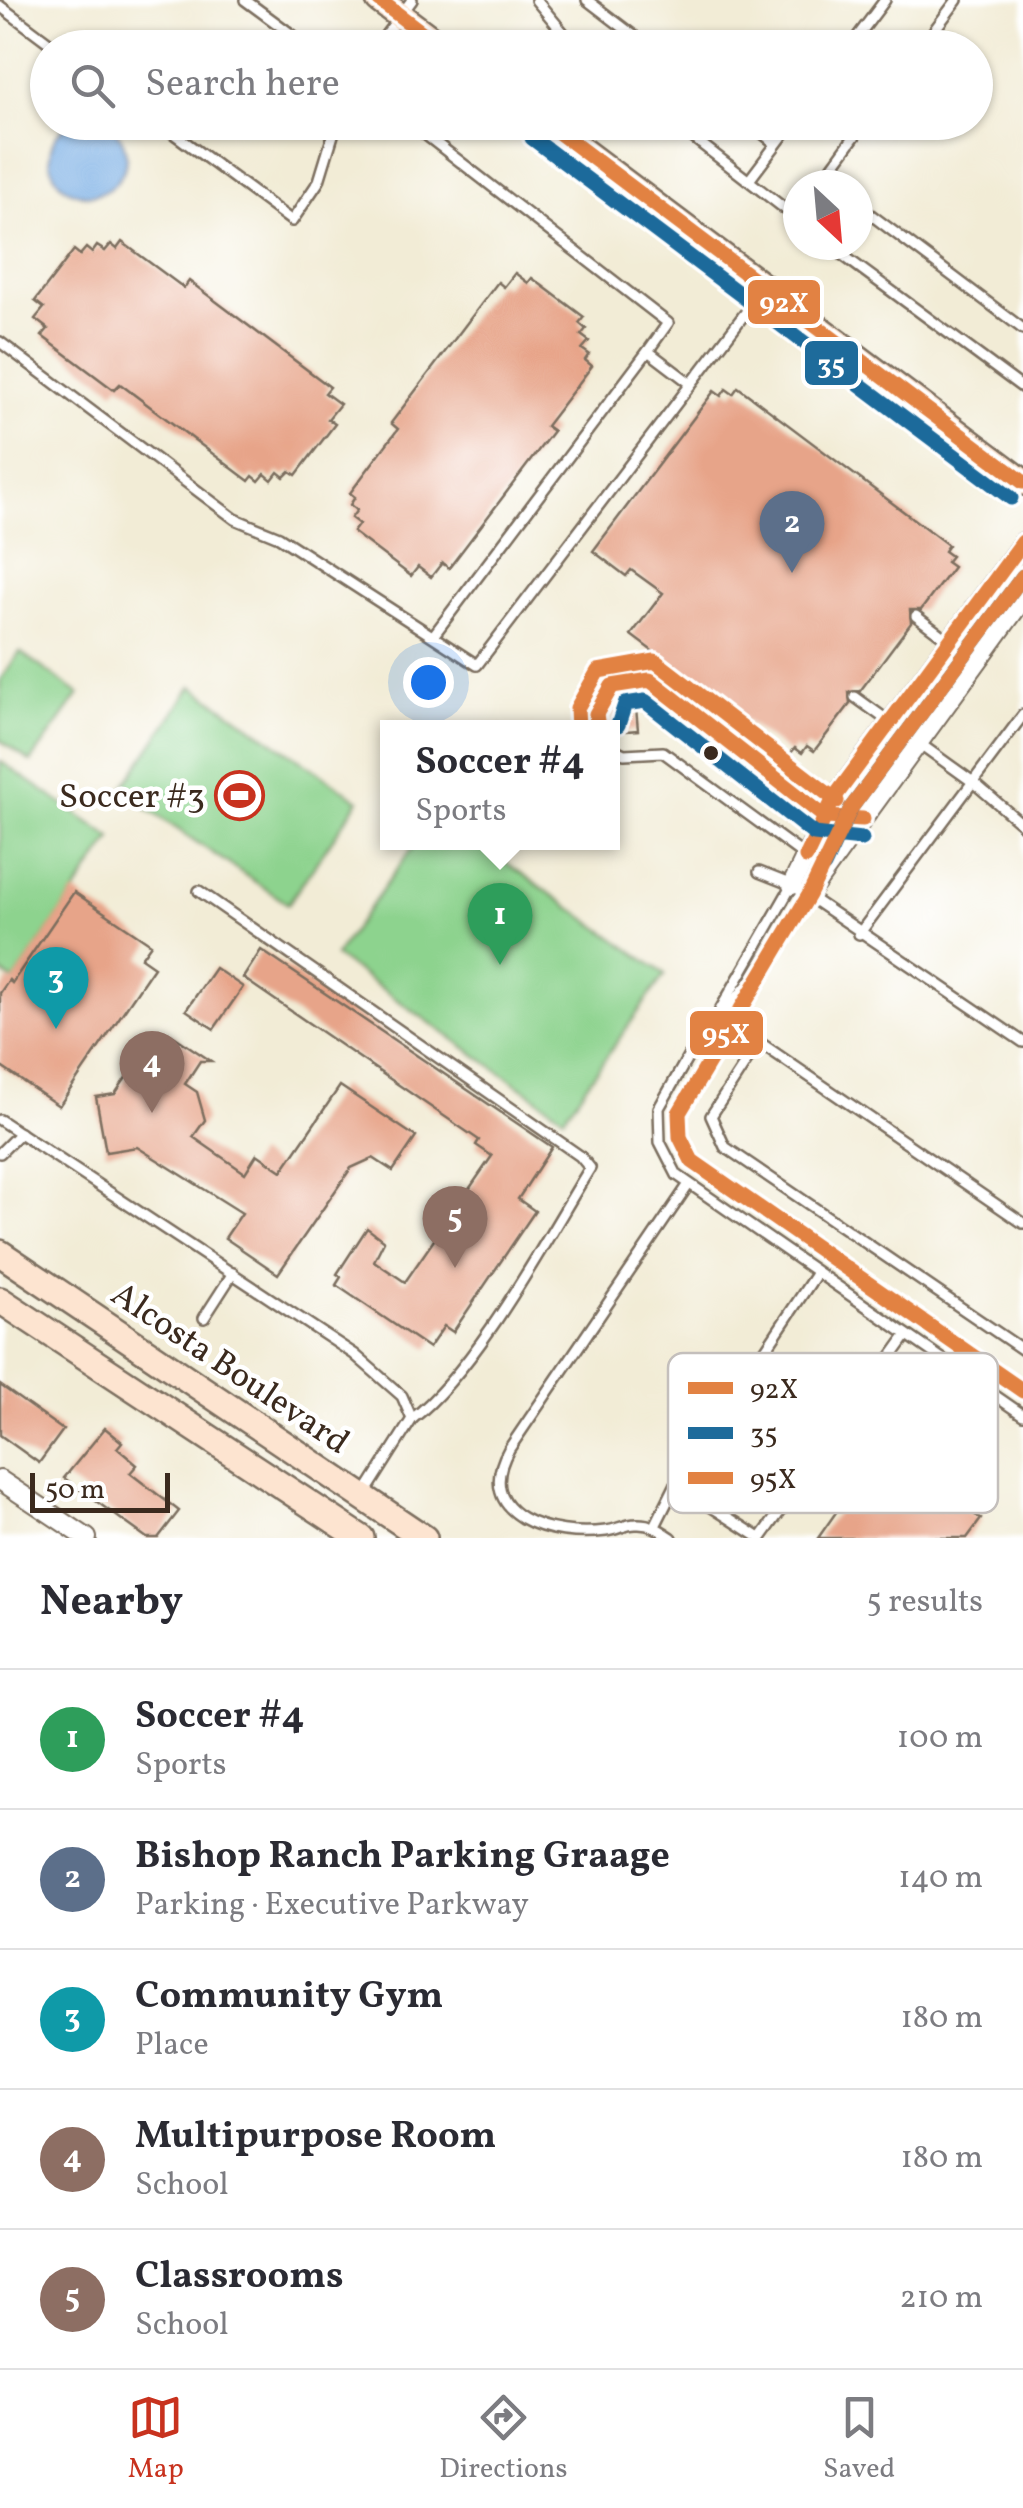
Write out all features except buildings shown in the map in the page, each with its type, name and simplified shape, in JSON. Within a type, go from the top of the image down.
[{"type":"main road","points":[[397,5],[424,30]]},
{"type":"main road","points":[[568,140],[1023,482]]},
{"type":"main road","name":"Alcosta Boulevard","points":[[0,1253],[424,1538]]},
{"type":"main road","name":"Alcosta Boulevard","points":[[0,1300],[361,1538]]},
{"type":"street","points":[[800,891],[806,856],[825,816],[1023,542]]},
{"type":"street","points":[[800,891],[826,871],[1023,600]]},
{"type":"street","points":[[0,1480],[87,1538]]},
{"type":"lane","points":[[245,0],[286,30]]},
{"type":"lane","points":[[536,0],[561,30]]},
{"type":"lane","points":[[588,0],[627,30]]},
{"type":"lane","points":[[862,30],[885,0]]},
{"type":"lane","points":[[934,30],[956,0]]},
{"type":"lane","points":[[385,30],[397,5]]},
{"type":"lane","points":[[0,6],[32,30]]},
{"type":"lane","points":[[183,140],[292,220],[319,182],[331,140]]},
{"type":"lane","points":[[431,140],[668,324],[433,636]]},
{"type":"lane","points":[[697,140],[783,205]]},
{"type":"lane","points":[[771,140],[776,144]]},
{"type":"lane","points":[[750,179],[779,140]]},
{"type":"lane","points":[[834,170],[853,140]]},
{"type":"lane","points":[[873,216],[1023,329]]},
{"type":"lane","points":[[848,260],[1023,388]]},
{"type":"lane","points":[[0,342],[235,519],[279,537],[477,665],[766,286]]},
{"type":"lane","points":[[648,352],[690,383]]},
{"type":"lane","points":[[916,616],[950,641]]},
{"type":"lane","points":[[597,720],[596,714],[612,686],[650,680],[825,816],[863,819]]},
{"type":"lane","points":[[855,698],[973,782],[1023,826]]},
{"type":"lane","points":[[859,934],[1023,715]]},
{"type":"lane","points":[[620,752],[663,752],[826,871]]},
{"type":"lane","points":[[759,872],[800,891],[1023,1042]]},
{"type":"lane","points":[[199,891],[580,1156],[590,1168],[526,1273],[438,1399],[412,1419],[363,1498]]},
{"type":"lane","points":[[712,1026],[753,978],[800,891]]},
{"type":"lane","points":[[800,891],[764,928],[712,1026],[659,1108],[660,1142],[678,1176],[934,1353]]},
{"type":"lane","points":[[1023,1223],[758,1042],[712,1116],[725,1147],[1023,1350]]},
{"type":"lane","points":[[0,1120],[354,1354],[402,1396],[412,1419]]},
{"type":"lane","points":[[0,1152],[20,1133]]},
{"type":"lane","points":[[616,1538],[604,1532],[541,1526],[512,1514],[498,1483],[500,1465],[689,1184]]},
{"type":"lane","points":[[204,1318],[234,1273]]},
{"type":"lane","points":[[763,1353],[816,1274]]},
{"type":"lane","points":[[895,1353],[908,1335]]},
{"type":"lane","points":[[998,1397],[1023,1414]]},
{"type":"lane","points":[[654,1526],[668,1499]]},
{"type":"lane","points":[[722,1513],[761,1538],[779,1513]]},
{"type":"lane","points":[[604,1532],[634,1523],[654,1526],[672,1538]]},
{"type":"green space","points":[[20,652],[79,694],[31,762],[0,740],[0,680]]},
{"type":"green space","name":"Soccer #3","points":[[192,686],[359,800],[288,904],[121,791]]},
{"type":"green space","points":[[0,761],[112,838],[14,981],[0,972]]},
{"type":"green space","points":[[410,850],[488,850],[665,974],[564,1117],[335,956]]},
{"type":"water","points":[[54,140],[123,142],[123,172],[103,192],[73,192],[53,172],[50,157]]},
{"type":"transit line","name":"92X","points":[[379,0],[418,30]]},
{"type":"transit line","name":"35","points":[[535,140],[1011,498]]},
{"type":"transit line","name":"92X","points":[[569,140],[1023,482]]},
{"type":"transit line","name":"92X","points":[[806,857],[834,798],[1023,542]]},
{"type":"transit line","name":"35","points":[[824,866],[851,808],[1023,576]]},
{"type":"transit line","name":"95X","points":[[968,1353],[692,1161],[680,1137],[679,1113],[809,895],[851,808],[1023,576]]},
{"type":"transit line","name":"95X","points":[[578,720],[577,708],[598,671],[655,661],[837,801]]},
{"type":"transit line","name":"92X","points":[[597,720],[596,714],[612,686],[650,680],[825,817],[863,819]]},
{"type":"transit line","name":"35","points":[[620,720],[625,704],[645,701],[814,834],[862,839]]},
{"type":"transit line","name":"95X","points":[[998,1374],[1023,1391]]},
{"type":"place","name":"Bishop Ranch Parking Graage","points":[[792,573]]},
{"type":"place","name":"Soccer #3","points":[[240,795]]},
{"type":"place","name":"Soccer #4","points":[[500,965]]},
{"type":"place","name":"Community Gym","points":[[56,1029]]},
{"type":"place","name":"Multipurpose Room","points":[[152,1113]]},
{"type":"place","name":"Classrooms","points":[[455,1268]]}]
